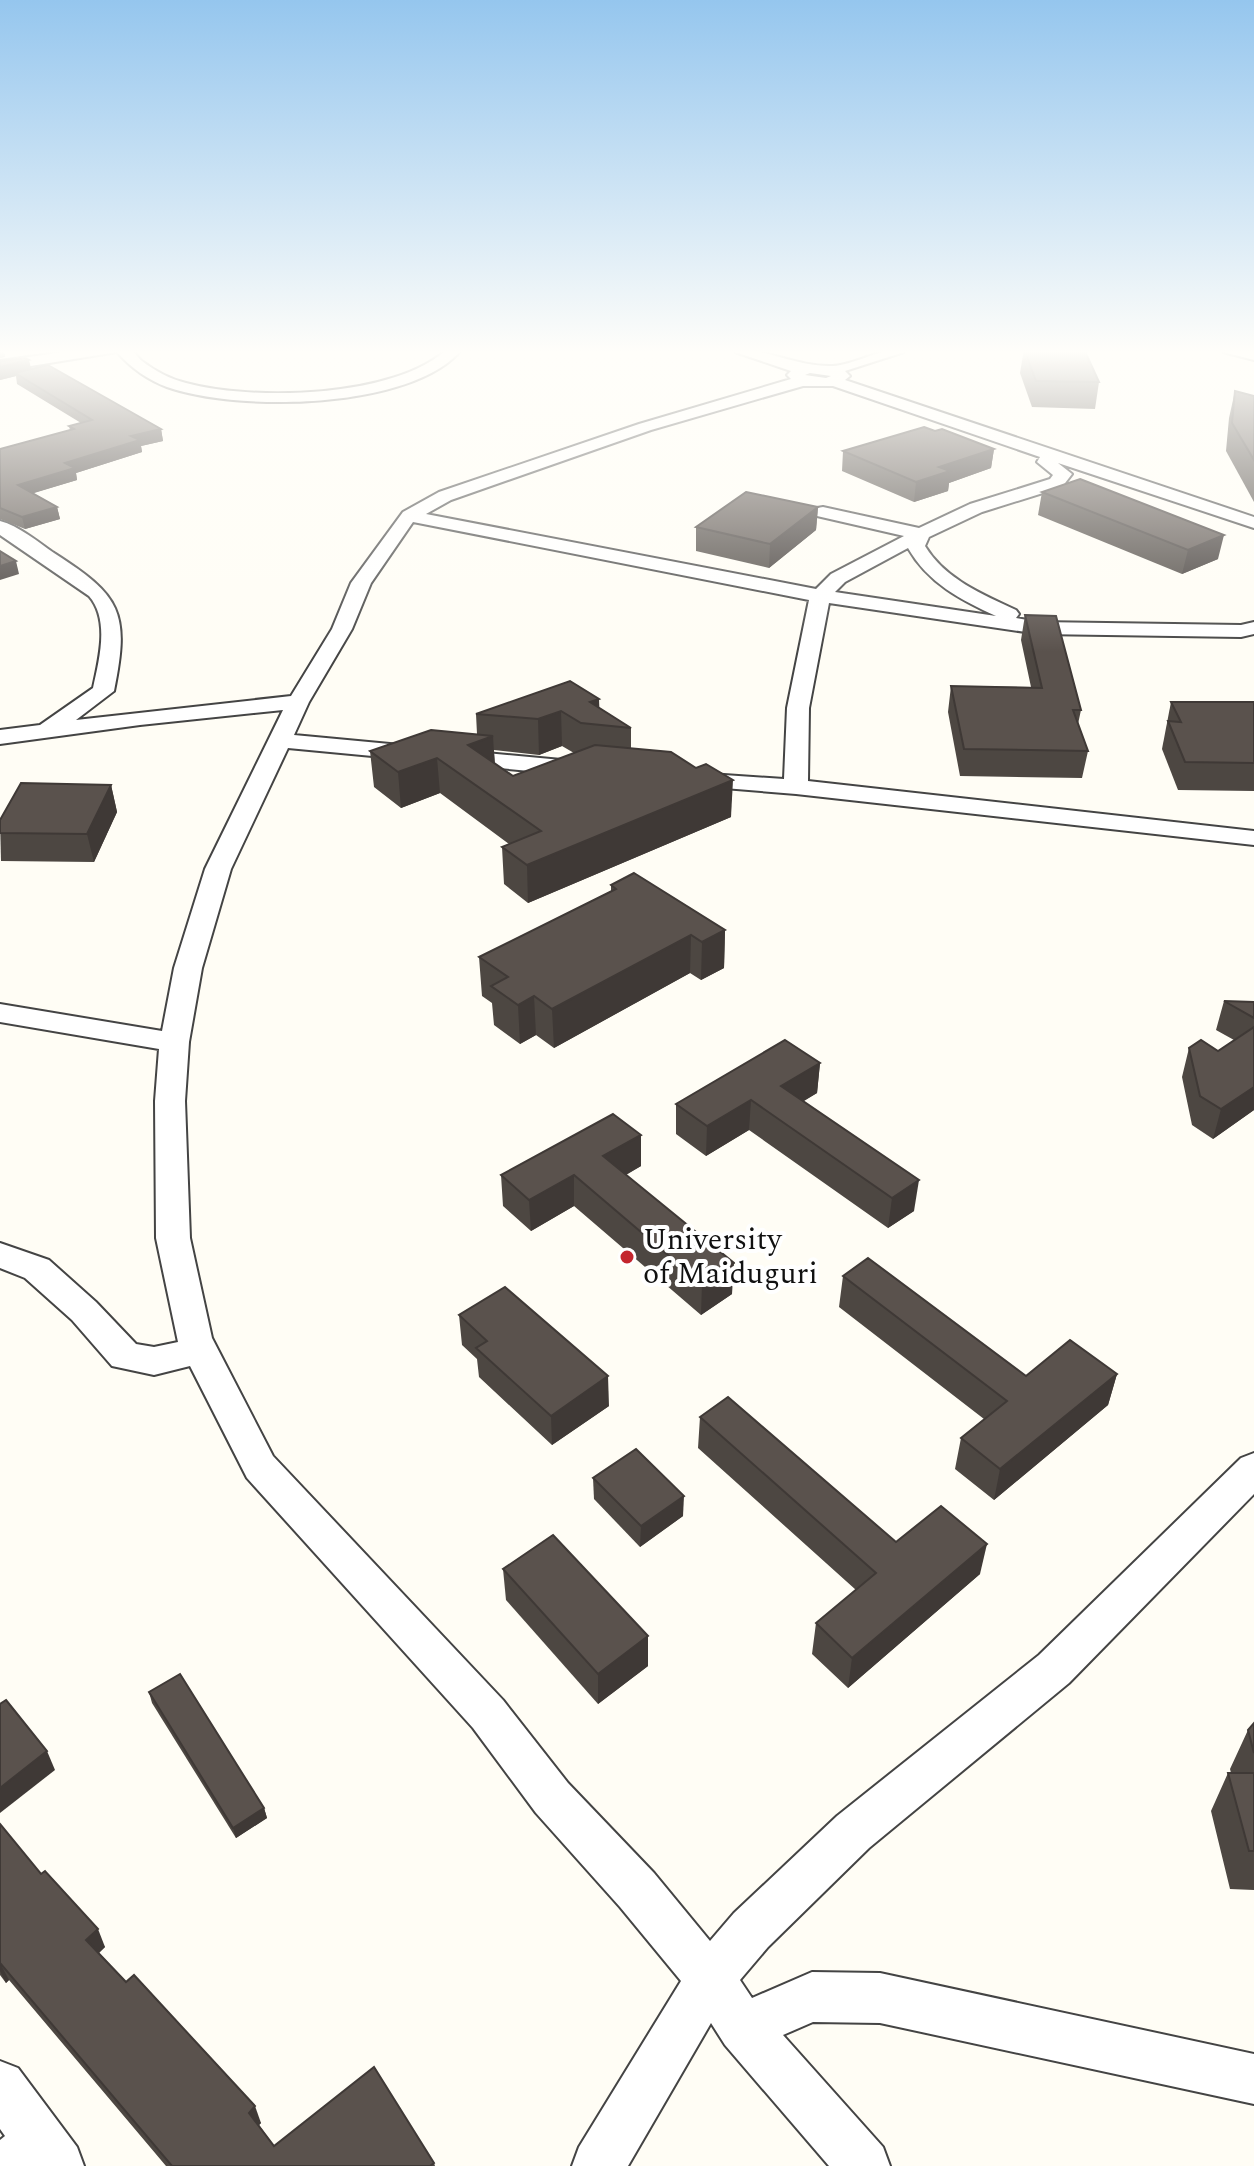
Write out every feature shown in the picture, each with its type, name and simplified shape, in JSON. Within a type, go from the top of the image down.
[{"type":"street","points":[[575,450],[445,496],[409,516],[361,583],[342,629],[298,702],[218,869],[188,968],[174,1042],[170,1101],[173,1238],[194,1338],[260,1467],[488,1714],[552,1798],[637,1890],[710,1979],[743,2027],[864,2166]]},
{"type":"street","points":[[1036,450],[1254,523]]},
{"type":"street","points":[[796,787],[798,708],[820,596],[838,578],[921,534],[976,508],[1056,483],[1063,474],[1046,462],[1049,455]]},
{"type":"street","points":[[823,512],[921,534]]},
{"type":"street","points":[[409,516],[820,596],[1039,628],[1241,631],[1254,628]]},
{"type":"street","points":[[0,527],[102,599],[110,630],[111,657],[103,691],[43,733]]},
{"type":"street","points":[[921,534],[916,546],[922,559],[938,575],[980,601],[1039,628]]},
{"type":"street","points":[[0,737],[140,718],[298,702]]},
{"type":"street","points":[[279,740],[599,771]]},
{"type":"street","points":[[675,778],[796,787],[1254,838]]},
{"type":"street","points":[[0,1013],[174,1042]]},
{"type":"street","points":[[0,1255],[37,1269],[84,1311],[125,1356],[154,1361],[200,1350]]},
{"type":"street","points":[[598,2166],[710,1979],[751,1930],[853,1832],[1054,1669],[1246,1482]]},
{"type":"street","points":[[743,2027],[812,1997],[880,1998],[1254,2079]]},
{"type":"street","points":[[0,2086],[36,2158]]},
{"type":"building","points":[[0,450],[107,450],[65,463],[75,468],[18,485],[57,507],[22,517],[0,508]]},
{"type":"building","points":[[991,450],[939,467],[950,471],[916,482],[843,451]]},
{"type":"building","points":[[1080,479],[1224,535],[1188,550],[1042,492]]},
{"type":"building","points":[[746,492],[818,507],[770,544],[696,527]]},
{"type":"building","points":[[0,551],[16,561],[0,566]]},
{"type":"building","points":[[1025,615],[1056,616],[1081,710],[1073,710],[1088,751],[964,749],[951,686],[1042,688]]},
{"type":"building","points":[[570,681],[599,699],[590,702],[631,728],[581,723],[561,711],[538,719],[476,714]]},
{"type":"building","points":[[1171,702],[1254,702],[1254,763],[1185,762],[1168,721],[1181,722]]},
{"type":"building","points":[[431,730],[493,736],[468,745],[513,776],[595,745],[671,752],[696,768],[706,764],[733,780],[527,865],[502,847],[541,831],[437,758],[398,772],[370,751]]},
{"type":"building","points":[[21,783],[111,785],[87,834],[0,833],[0,820]]},
{"type":"building","points":[[634,873],[725,930],[702,942],[691,935],[552,1009],[534,996],[518,1005],[491,986],[508,977],[479,957],[616,889],[611,885]]},
{"type":"building","points":[[1224,1001],[1254,1002],[1254,1018]]},
{"type":"building","points":[[1254,1027],[1254,1087],[1221,1109],[1200,1096],[1189,1048],[1201,1040],[1218,1051]]},
{"type":"building","points":[[785,1040],[820,1063],[781,1086],[919,1180],[892,1198],[751,1100],[707,1126],[676,1104]]},
{"type":"building","points":[[613,1114],[641,1135],[603,1156],[734,1263],[702,1284],[574,1175],[529,1200],[501,1175]]},
{"type":"building","points":[[868,1258],[1026,1376],[1070,1340],[1117,1374],[1000,1469],[961,1438],[1007,1401],[843,1276]]},
{"type":"building","points":[[505,1287],[608,1376],[551,1416],[476,1348],[487,1341],[459,1315]]},
{"type":"building","points":[[728,1397],[896,1542],[941,1506],[987,1544],[852,1658],[816,1623],[876,1573],[700,1417]]},
{"type":"building","points":[[636,1449],[684,1496],[641,1526],[593,1478]]},
{"type":"building","points":[[553,1535],[648,1636],[598,1674],[503,1569]]},
{"type":"building","points":[[180,1674],[264,1808],[233,1828],[149,1692]]},
{"type":"building","points":[[6,1700],[47,1751],[0,1788],[0,1704]]},
{"type":"building","points":[[1254,1723],[1254,1753],[1248,1730]]},
{"type":"building","points":[[1228,1773],[1254,1773],[1254,1851],[1249,1851]]},
{"type":"building","points":[[0,1824],[41,1874],[45,1871],[98,1929],[86,1940],[126,1982],[134,1975],[255,2106],[249,2113],[274,2146],[374,2067],[434,2163],[430,2166],[172,2166],[0,1963]]},
{"type":"place","name":"University of Maiduguri","points":[[627,1257]]}]
